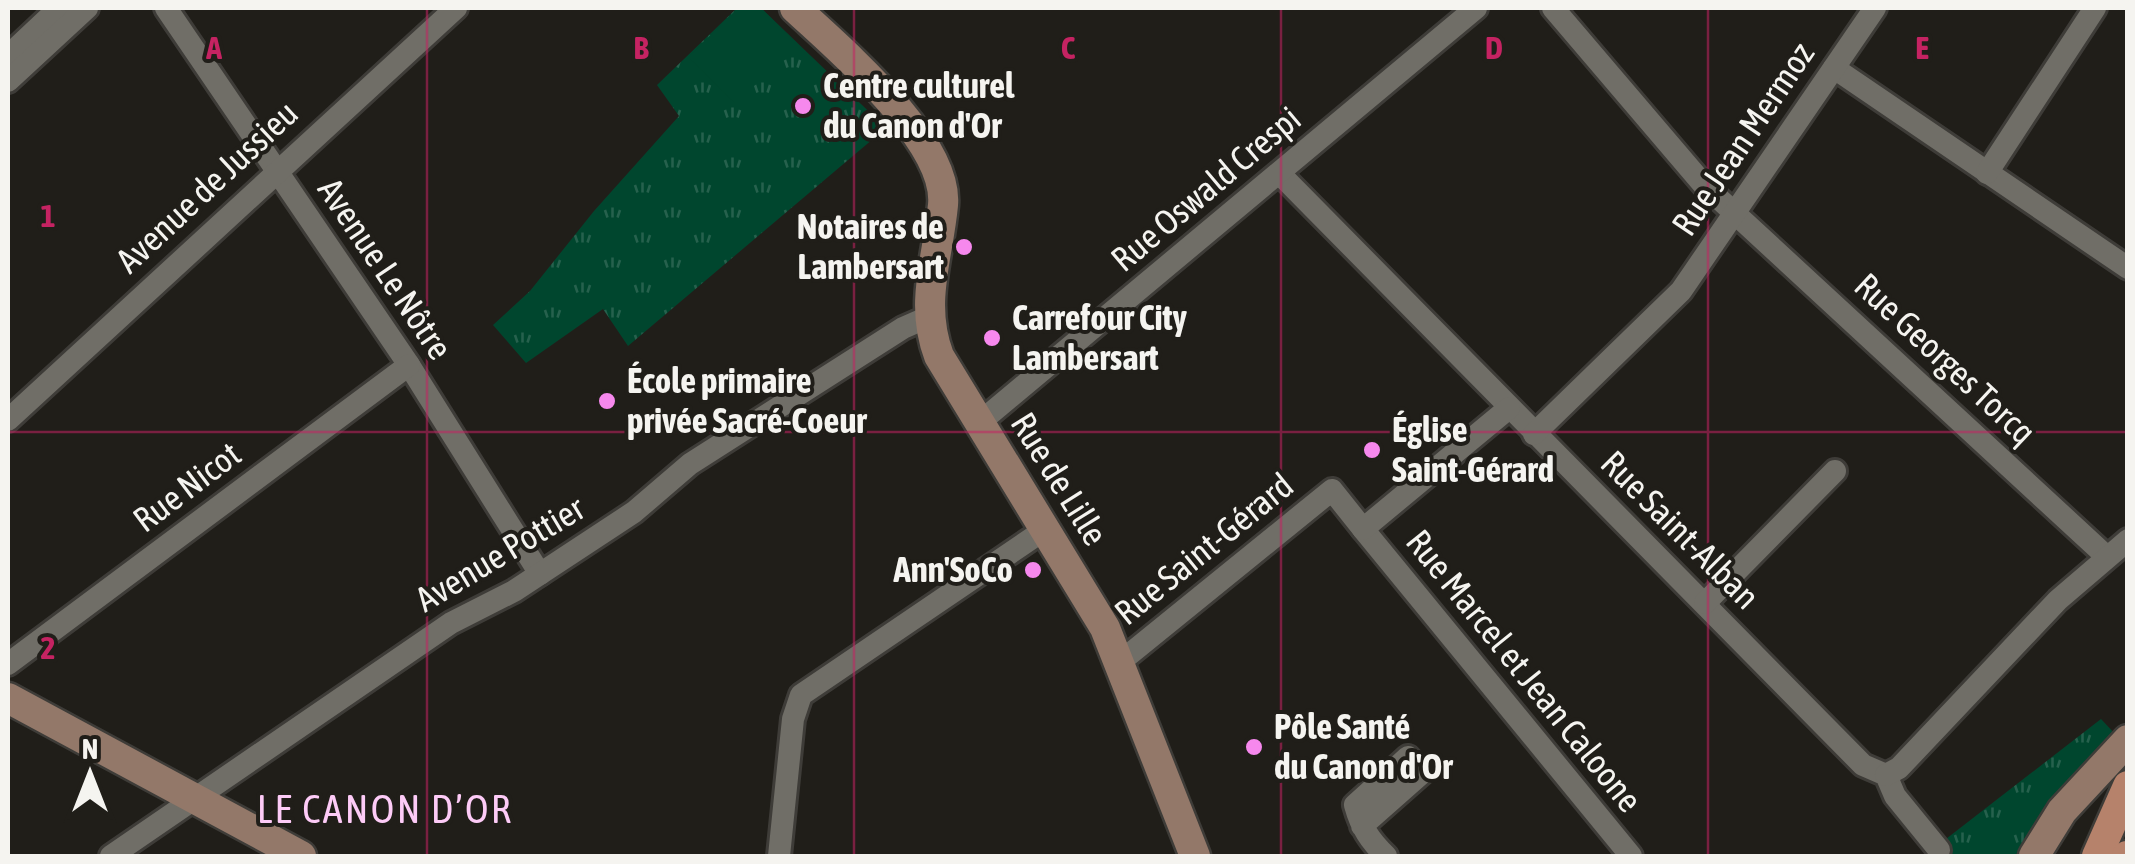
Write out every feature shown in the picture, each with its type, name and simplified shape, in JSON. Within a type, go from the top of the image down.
[{"type":"main road","points":[[2097,856],[2127,787]]},
{"type":"street","points":[[8,56],[59,8]]},
{"type":"street","points":[[8,82],[87,8]]},
{"type":"street","name":"Avenue Le Nôtre","points":[[166,8],[409,366],[540,574]]},
{"type":"street","name":"Avenue de Jussieu","points":[[8,420],[456,8]]},
{"type":"street","name":"Rue de Lille","points":[[795,8],[901,116],[936,169],[943,208],[928,317],[939,356],[1047,528],[1120,662],[1195,856]]},
{"type":"street","name":"Rue Oswald Crespi","points":[[979,423],[1476,8]]},
{"type":"street","name":"Rue Georges Torcq","points":[[1553,8],[1690,171],[2106,556]]},
{"type":"street","name":"Rue Jean Mermoz","points":[[1534,434],[1666,308],[1735,215],[1876,8]]},
{"type":"street","points":[[1987,172],[2096,8]]},
{"type":"street","points":[[1834,68],[2128,268]]},
{"type":"street","name":"Rue Saint-Alban","points":[[1280,174],[1863,765],[1886,774],[1890,789],[1940,850]]},
{"type":"street","name":"Avenue Pottier","points":[[111,856],[451,623],[540,574],[644,505],[690,464],[904,328],[928,317]]},
{"type":"street","name":"Rue Nicot","points":[[8,664],[409,366]]},
{"type":"street","points":[[1363,529],[1510,408]]},
{"type":"street","points":[[1705,603],[1835,471]]},
{"type":"street","name":"Rue Marcel et Jean Caloone","points":[[1332,490],[1631,856]]},
{"type":"street","name":"Rue Saint-Gérard","points":[[1120,662],[1332,490]]},
{"type":"street","points":[[779,856],[793,719],[801,694],[1047,528]]},
{"type":"street","points":[[1886,774],[1899,768],[2024,637],[2106,556],[2128,540]]},
{"type":"street","points":[[8,698],[301,856]]},
{"type":"street","points":[[2034,856],[2062,811],[2128,740]]},
{"type":"street","points":[[1362,826],[1386,856]]},
{"type":"green space","points":[[737,8],[761,8],[886,128],[628,346],[603,309],[526,363],[493,325],[530,291],[594,211],[679,116],[657,85]]},
{"type":"green space","points":[[738,8],[761,8],[797,43],[736,104],[688,57]]},
{"type":"green space","points":[[2101,719],[2116,735],[2057,793],[2015,856],[1924,856]]},
{"type":"place","name":"Centre culturel du Canon d'Or","points":[[803,106]]},
{"type":"place","name":"Notaires de Lambersart","points":[[964,247]]},
{"type":"place","name":"Carrefour City Lambersart","points":[[992,338]]},
{"type":"place","name":"École primaire privée Sacré-Coeur","points":[[607,401]]},
{"type":"place","name":"Église Saint-Gérard","points":[[1372,450]]},
{"type":"place","name":"Ann'SoCo","points":[[1033,570]]},
{"type":"place","name":"Pôle Santé du Canon d'Or","points":[[1254,747]]},
{"type":"district","name":"LE CANON D’OR","points":[[385,809]]}]
